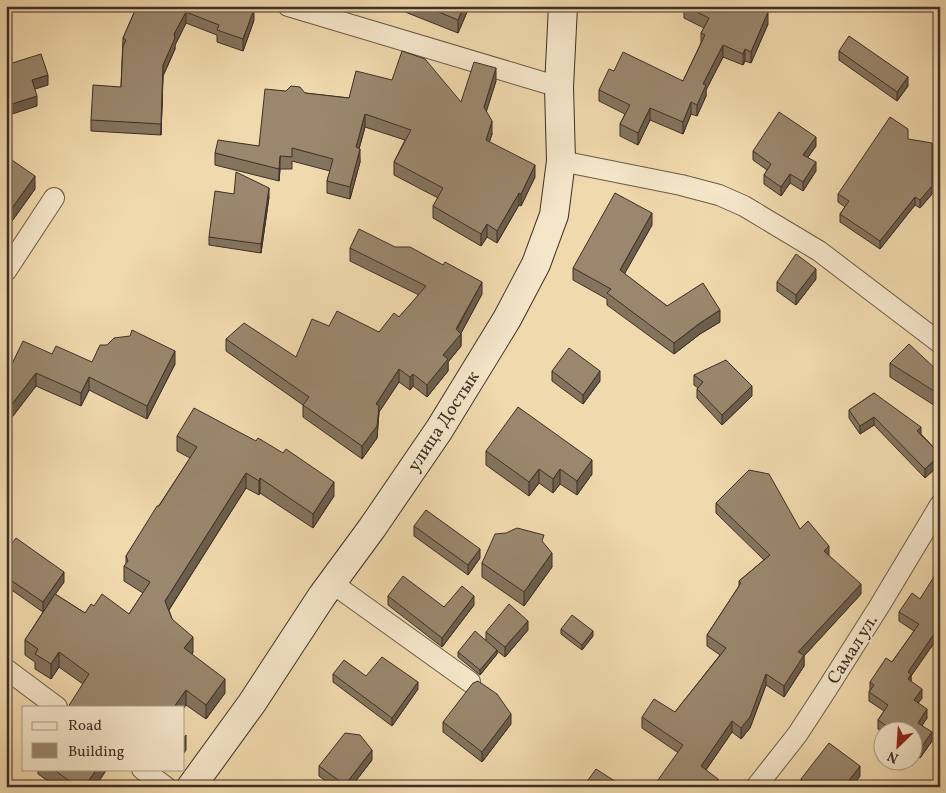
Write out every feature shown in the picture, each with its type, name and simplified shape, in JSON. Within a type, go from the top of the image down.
[{"type":"main road","name":"улица Достык","points":[[191,787],[252,703],[332,583],[439,430],[511,311],[536,264],[554,215],[561,161],[559,87],[562,6]]},
{"type":"street","points":[[288,6],[559,87]]},
{"type":"street","points":[[561,161],[680,185],[719,195],[744,206],[819,251],[940,343]]},
{"type":"street","points":[[6,271],[54,198]]},
{"type":"street","name":"Самал ул.","points":[[756,787],[797,735],[880,605],[940,505]]},
{"type":"street","points":[[332,583],[470,682]]},
{"type":"street","points":[[6,669],[56,706]]},
{"type":"street","points":[[143,770],[166,787]]},
{"type":"building","points":[[137,6],[251,6],[254,9],[243,39],[217,30],[219,25],[186,12],[174,34],[175,38],[163,65],[161,124],[91,120],[93,85],[121,87],[123,46],[126,40],[123,38]]},
{"type":"building","points":[[424,6],[464,6],[458,20]]},
{"type":"building","points":[[684,6],[754,6],[768,12],[751,52],[745,49],[743,54],[723,45],[703,84],[706,85],[697,105],[691,102],[683,122],[650,108],[638,133],[620,124],[630,105],[599,90],[609,69],[614,71],[623,52],[683,81],[705,35],[701,33],[709,18]]},
{"type":"building","points":[[849,36],[908,77],[897,92],[839,51]]},
{"type":"building","points":[[402,51],[425,59],[461,102],[474,62],[496,68],[484,107],[492,121],[486,140],[535,165],[521,194],[519,193],[497,231],[487,224],[481,234],[433,206],[443,188],[394,162],[411,130],[365,114],[356,147],[360,149],[350,187],[327,181],[333,159],[292,148],[292,157],[280,156],[279,169],[215,153],[218,140],[259,146],[265,89],[286,91],[291,86],[300,87],[305,93],[349,98],[356,71],[392,80]]},
{"type":"building","points":[[41,54],[48,75],[32,80],[37,96],[6,106],[6,65]]},
{"type":"building","points":[[779,112],[816,137],[803,155],[816,162],[803,182],[790,174],[781,187],[764,175],[771,164],[753,151]]},
{"type":"building","points":[[890,117],[908,129],[908,139],[932,143],[932,186],[920,200],[915,197],[880,241],[840,214],[849,201],[838,194]]},
{"type":"building","points":[[6,156],[35,176],[7,215],[6,214]]},
{"type":"building","points":[[236,172],[269,188],[261,244],[209,237],[215,191],[234,194]]},
{"type":"building","points":[[615,193],[652,213],[620,270],[667,306],[703,283],[720,310],[674,343],[607,293],[611,289],[573,268]]},
{"type":"building","points":[[359,229],[395,247],[410,247],[443,265],[445,262],[482,282],[456,329],[461,334],[443,355],[448,359],[427,385],[413,374],[410,377],[399,369],[376,404],[379,406],[377,426],[362,446],[303,405],[309,397],[226,339],[244,323],[296,357],[312,319],[329,326],[337,311],[379,332],[394,313],[399,317],[426,286],[350,248]]},
{"type":"building","points":[[796,254],[816,269],[796,295],[777,282]]},
{"type":"building","points":[[132,330],[175,351],[147,406],[89,377],[81,393],[36,373],[6,412],[6,368],[9,370],[23,341],[52,354],[56,346],[92,362],[100,345],[107,345],[114,338],[130,336]]},
{"type":"building","points":[[909,344],[940,373],[940,395],[890,363]]},
{"type":"building","points":[[569,348],[600,371],[583,395],[552,371]]},
{"type":"building","points":[[726,360],[752,386],[722,415],[697,389],[703,382],[694,375]]},
{"type":"building","points":[[874,393],[921,427],[917,431],[940,454],[925,469],[874,417],[860,426],[849,410]]},
{"type":"building","points":[[518,407],[592,460],[577,481],[560,469],[553,479],[539,469],[529,482],[486,451]]},
{"type":"building","points":[[194,408],[256,441],[258,438],[283,453],[286,449],[334,482],[313,514],[260,478],[259,481],[246,473],[165,601],[172,619],[193,637],[184,648],[225,679],[206,705],[186,690],[175,706],[69,706],[89,674],[59,652],[51,664],[35,654],[38,649],[25,640],[55,594],[85,613],[91,604],[94,606],[102,594],[129,614],[150,582],[124,566],[128,561],[126,556],[197,447],[177,436]]},
{"type":"building","points":[[749,470],[769,474],[800,529],[808,521],[829,546],[824,551],[861,584],[798,652],[804,655],[784,686],[766,674],[750,717],[741,728],[732,721],[701,766],[718,779],[712,787],[653,787],[683,745],[642,717],[654,699],[675,712],[726,648],[707,635],[741,583],[739,581],[770,555],[716,503]]},
{"type":"building","points":[[426,510],[480,549],[468,565],[414,526]]},
{"type":"building","points":[[517,528],[544,535],[542,541],[552,553],[524,592],[482,563],[495,534],[506,533]]},
{"type":"building","points":[[16,538],[64,572],[43,602],[6,577],[6,551]]},
{"type":"building","points":[[935,575],[940,576],[940,638],[934,634],[908,672],[911,674],[908,679],[922,689],[914,700],[927,709],[920,720],[878,720],[888,705],[869,692],[874,685],[870,682],[886,658],[892,662],[919,624],[899,612],[912,593],[920,599]]},
{"type":"building","points":[[403,576],[444,607],[462,586],[474,596],[442,638],[388,596]]},
{"type":"building","points":[[509,604],[528,621],[505,647],[486,632]]},
{"type":"building","points":[[572,615],[593,631],[582,645],[561,629]]},
{"type":"building","points":[[475,631],[497,650],[480,670],[458,652]]},
{"type":"building","points":[[382,657],[418,682],[392,718],[333,674],[344,660],[366,676]]},
{"type":"building","points":[[478,681],[497,694],[511,714],[482,752],[443,722],[473,683]]},
{"type":"building","points":[[924,727],[932,732],[924,743]]},
{"type":"building","points":[[345,733],[360,735],[372,750],[345,785],[319,766]]},
{"type":"building","points":[[829,743],[860,766],[844,787],[811,787],[801,779]]},
{"type":"building","points":[[596,769],[624,787],[583,787]]},
{"type":"building","points":[[54,770],[96,770],[84,787],[78,787]]}]
